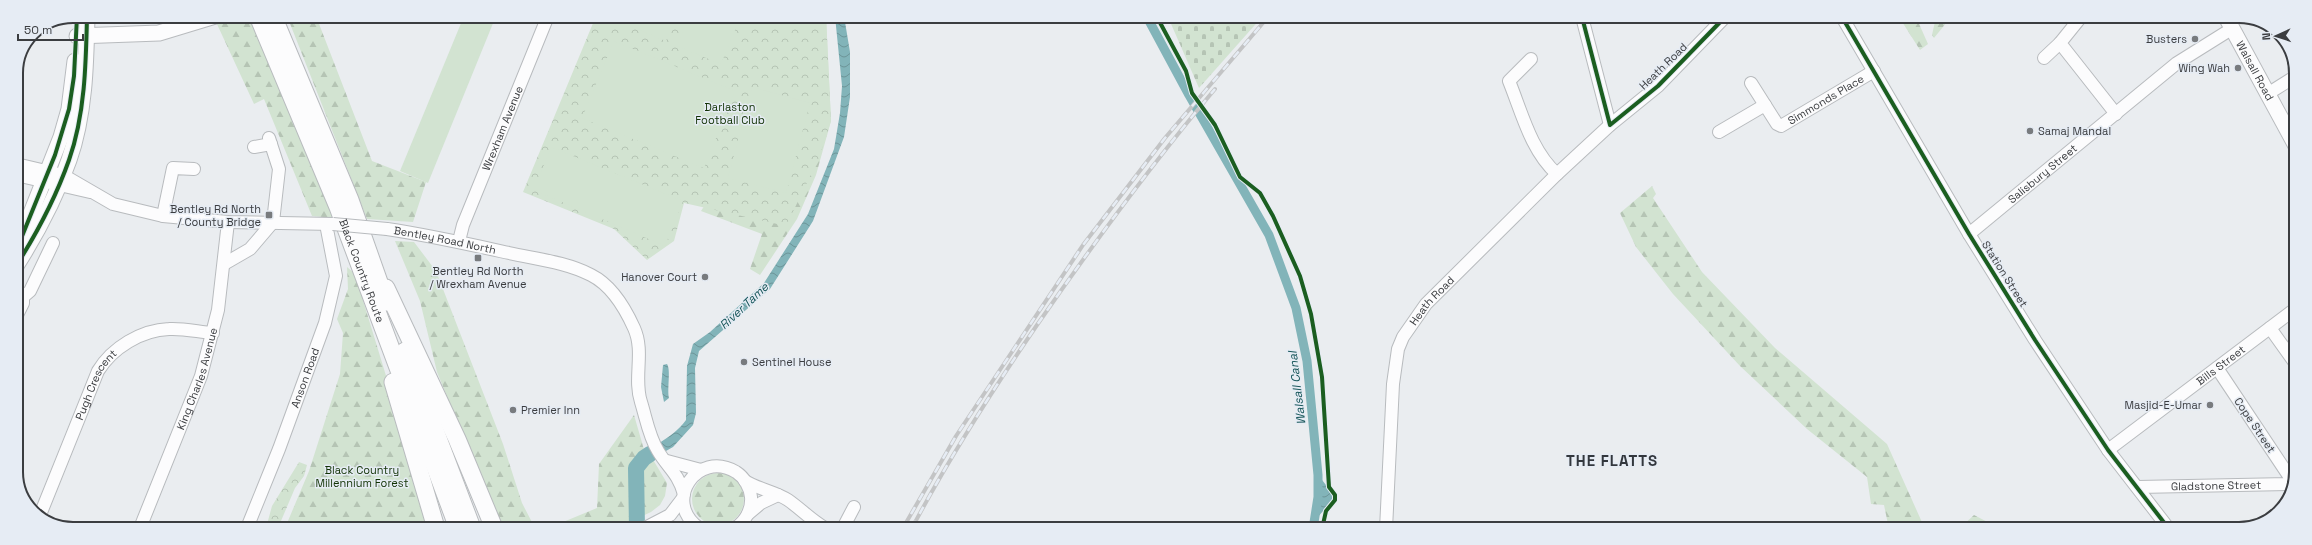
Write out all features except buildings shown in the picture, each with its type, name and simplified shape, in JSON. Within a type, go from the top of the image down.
[{"type":"highway","name":"Black Country Route","points":[[261,23],[338,206],[456,522]]},
{"type":"highway","name":"Black Country Route","points":[[276,23],[344,186],[371,257],[388,309],[470,522]]},
{"type":"highway","points":[[371,257],[457,439],[492,522]]},
{"type":"highway","points":[[372,295],[384,350],[434,522]]},
{"type":"main road","points":[[23,255],[36,235],[69,161],[83,94],[81,36],[78,23]]},
{"type":"main road","points":[[23,233],[61,137],[69,109],[81,36],[85,23]]},
{"type":"main road","points":[[81,36],[159,33],[192,23]]},
{"type":"main road","name":"Walsall Road","points":[[2229,23],[2269,93],[2289,132]]},
{"type":"street","name":"Wrexham Avenue","points":[[459,241],[463,225],[545,23]]},
{"type":"street","points":[[1584,23],[1610,125]]},
{"type":"street","name":"Heath Road","points":[[1386,522],[1393,384],[1395,362],[1403,337],[1426,304],[1453,276],[1557,174],[1610,125],[1658,86],[1718,23]]},
{"type":"street","name":"Station Street","points":[[1846,23],[1969,234],[2108,450],[2164,522]]},
{"type":"street","points":[[2044,58],[2060,43],[2076,23]]},
{"type":"street","name":"Salisbury Street","points":[[1969,234],[2177,63],[2229,23]]},
{"type":"street","points":[[2060,43],[2116,114]]},
{"type":"street","points":[[1531,59],[1509,81],[1538,152],[1546,164],[1557,174]]},
{"type":"street","name":"Simmonds Place","points":[[1751,83],[1777,124],[1781,126],[1874,71]]},
{"type":"street","points":[[2269,93],[2289,80]]},
{"type":"street","points":[[1719,132],[1765,104]]},
{"type":"street","points":[[224,264],[250,249],[273,222],[279,169],[270,141],[254,147]]},
{"type":"street","points":[[23,167],[46,175]]},
{"type":"street","points":[[163,216],[173,168],[194,169]]},
{"type":"street","points":[[23,175],[46,175]]},
{"type":"street","name":"Bentley Road North","points":[[46,175],[61,180],[82,184],[91,192],[113,204],[163,216],[228,222],[329,224],[387,229],[459,241],[569,266],[592,275],[610,290],[624,308],[635,330],[639,349],[636,389],[654,442],[678,477],[684,496],[688,518],[692,522]]},
{"type":"street","name":"King Charles Avenue","points":[[142,522],[201,376],[213,333],[224,264],[228,222]]},
{"type":"street","name":"Anson Road","points":[[249,522],[279,449],[325,323],[336,276],[329,224]]},
{"type":"street","points":[[23,294],[30,291],[52,243]]},
{"type":"street","name":"Bills Street","points":[[2108,450],[2289,314]]},
{"type":"street","points":[[2270,328],[2289,355]]},
{"type":"street","name":"Pugh Crescent","points":[[42,511],[98,371],[106,358],[127,343],[147,334],[169,329],[213,333]]},
{"type":"street","name":"Cope Street","points":[[2218,368],[2289,475]]},
{"type":"street","points":[[665,460],[701,470]]},
{"type":"street","points":[[657,522],[670,515],[684,496],[687,484],[701,470],[716,466],[724,466],[738,473],[745,481],[751,494],[744,522]]},
{"type":"street","points":[[745,481],[760,489],[787,499],[808,518],[815,522]]},
{"type":"street","name":"Gladstone Street","points":[[2138,487],[2287,484]]},
{"type":"street","points":[[741,522],[761,503],[778,496]]},
{"type":"street","points":[[846,522],[854,507]]},
{"type":"green space","points":[[216,23],[253,23],[334,218],[312,216],[264,99],[254,104]]},
{"type":"green space","points":[[290,23],[319,23],[372,161],[426,182],[413,222],[367,219]]},
{"type":"green space","points":[[461,23],[493,23],[428,183],[400,171]]},
{"type":"green space","name":"Darlaston Football Club","points":[[593,23],[826,23],[831,121],[819,158],[786,226],[684,203],[674,241],[647,260],[614,229],[523,192]]},
{"type":"green space","points":[[622,23],[673,23],[666,41]]},
{"type":"green space","points":[[686,23],[738,23],[721,64],[677,46]]},
{"type":"green space","points":[[822,23],[826,23],[831,121],[816,175],[797,219],[760,275],[750,269],[762,234],[701,211]]},
{"type":"green space","points":[[1171,23],[1257,23],[1199,88]]},
{"type":"green space","points":[[1903,23],[1919,23],[1928,44],[1920,50]]},
{"type":"green space","points":[[1935,23],[1946,23],[1934,38],[1932,35]]},
{"type":"green space","points":[[614,41],[735,91],[704,168],[582,118]]},
{"type":"green space","points":[[752,87],[810,103],[786,193],[728,178]]},
{"type":"green space","points":[[551,147],[683,201],[665,246],[534,190]]},
{"type":"green space","points":[[1652,186],[1656,194],[1653,198],[1702,272],[1775,348],[1887,444],[1922,522],[1888,522],[1884,505],[1871,504],[1867,477],[1807,429],[1740,366],[1673,294],[1636,247],[1620,213]]},
{"type":"green space","points":[[395,241],[414,242],[436,271],[503,444],[522,503],[532,522],[499,522],[437,372],[420,301]]},
{"type":"green space","name":"Black Country Millennium Forest","points":[[347,267],[355,274],[412,461],[427,522],[288,522],[309,471],[340,374],[343,333],[337,319],[348,289]]},
{"type":"green space","points":[[634,415],[645,453],[637,459],[643,464],[652,458],[667,483],[665,496],[660,505],[651,512],[630,522],[563,522],[597,508],[599,464]]},
{"type":"green space","points":[[299,462],[307,465],[304,476],[295,488],[281,522],[268,522],[272,506]]},
{"type":"green space","points":[[718,473],[728,475],[736,481],[742,489],[744,499],[742,509],[736,517],[729,522],[707,522],[700,517],[694,509],[692,499],[694,489],[700,481],[708,475]]},
{"type":"green space","points":[[1974,515],[1988,522],[1966,522]]},
{"type":"water","points":[[836,23],[845,23],[850,52],[850,97],[844,137],[813,221],[770,289],[699,351],[695,368],[696,413],[693,425],[673,447],[643,464],[640,471],[632,467],[644,454],[673,434],[686,420],[687,366],[693,344],[710,332],[764,283],[808,214],[834,149],[840,113],[842,86]]},
{"type":"water","points":[[667,364],[669,371],[669,398],[664,402],[661,387],[663,365]]},
{"type":"water","points":[[1318,475],[1334,495],[1334,499],[1315,520]]},
{"type":"waterway","name":"Walsall Canal","points":[[1150,23],[1189,95],[1269,235],[1296,308],[1307,361],[1318,475],[1318,497],[1314,522]]},
{"type":"waterway","name":"River Tame","points":[[637,522],[636,468],[644,458],[650,454]]},
{"type":"railway","points":[[906,522],[956,436],[1083,245],[1165,138],[1263,23]]},
{"type":"railway","points":[[915,522],[972,425],[1037,325],[1123,205],[1215,89]]},
{"type":"cycle path","points":[[23,234],[55,155],[69,109],[74,76],[77,23]]},
{"type":"cycle path","points":[[23,254],[39,228],[52,201],[64,174],[74,143],[84,89],[87,23]]},
{"type":"cycle path","points":[[1160,23],[1186,71],[1192,93],[1215,125],[1240,177],[1260,193],[1273,216],[1300,276],[1311,314],[1322,377],[1329,487],[1335,495],[1335,500],[1326,511],[1324,522]]},
{"type":"cycle path","points":[[1584,23],[1610,125],[1658,86],[1719,23]]},
{"type":"cycle path","points":[[1846,23],[1969,234],[2035,340],[2108,450],[2164,522]]},
{"type":"place","name":"Busters","points":[[2195,39]]},
{"type":"place","name":"Wing Wah","points":[[2238,68]]},
{"type":"place","name":"Samaj Mandal","points":[[2030,131]]},
{"type":"place","name":"Bentley Rd North / County Bridge","points":[[269,215]]},
{"type":"place","name":"Bentley Rd North / Wrexham Avenue","points":[[478,258]]},
{"type":"place","name":"Hanover Court","points":[[705,277]]},
{"type":"place","name":"Sentinel House","points":[[744,362]]},
{"type":"place","name":"Masjid-E-Umar","points":[[2210,405]]},
{"type":"place","name":"Premier Inn","points":[[513,410]]},
{"type":"district","name":"THE FLATTS","points":[[1612,460]]}]
